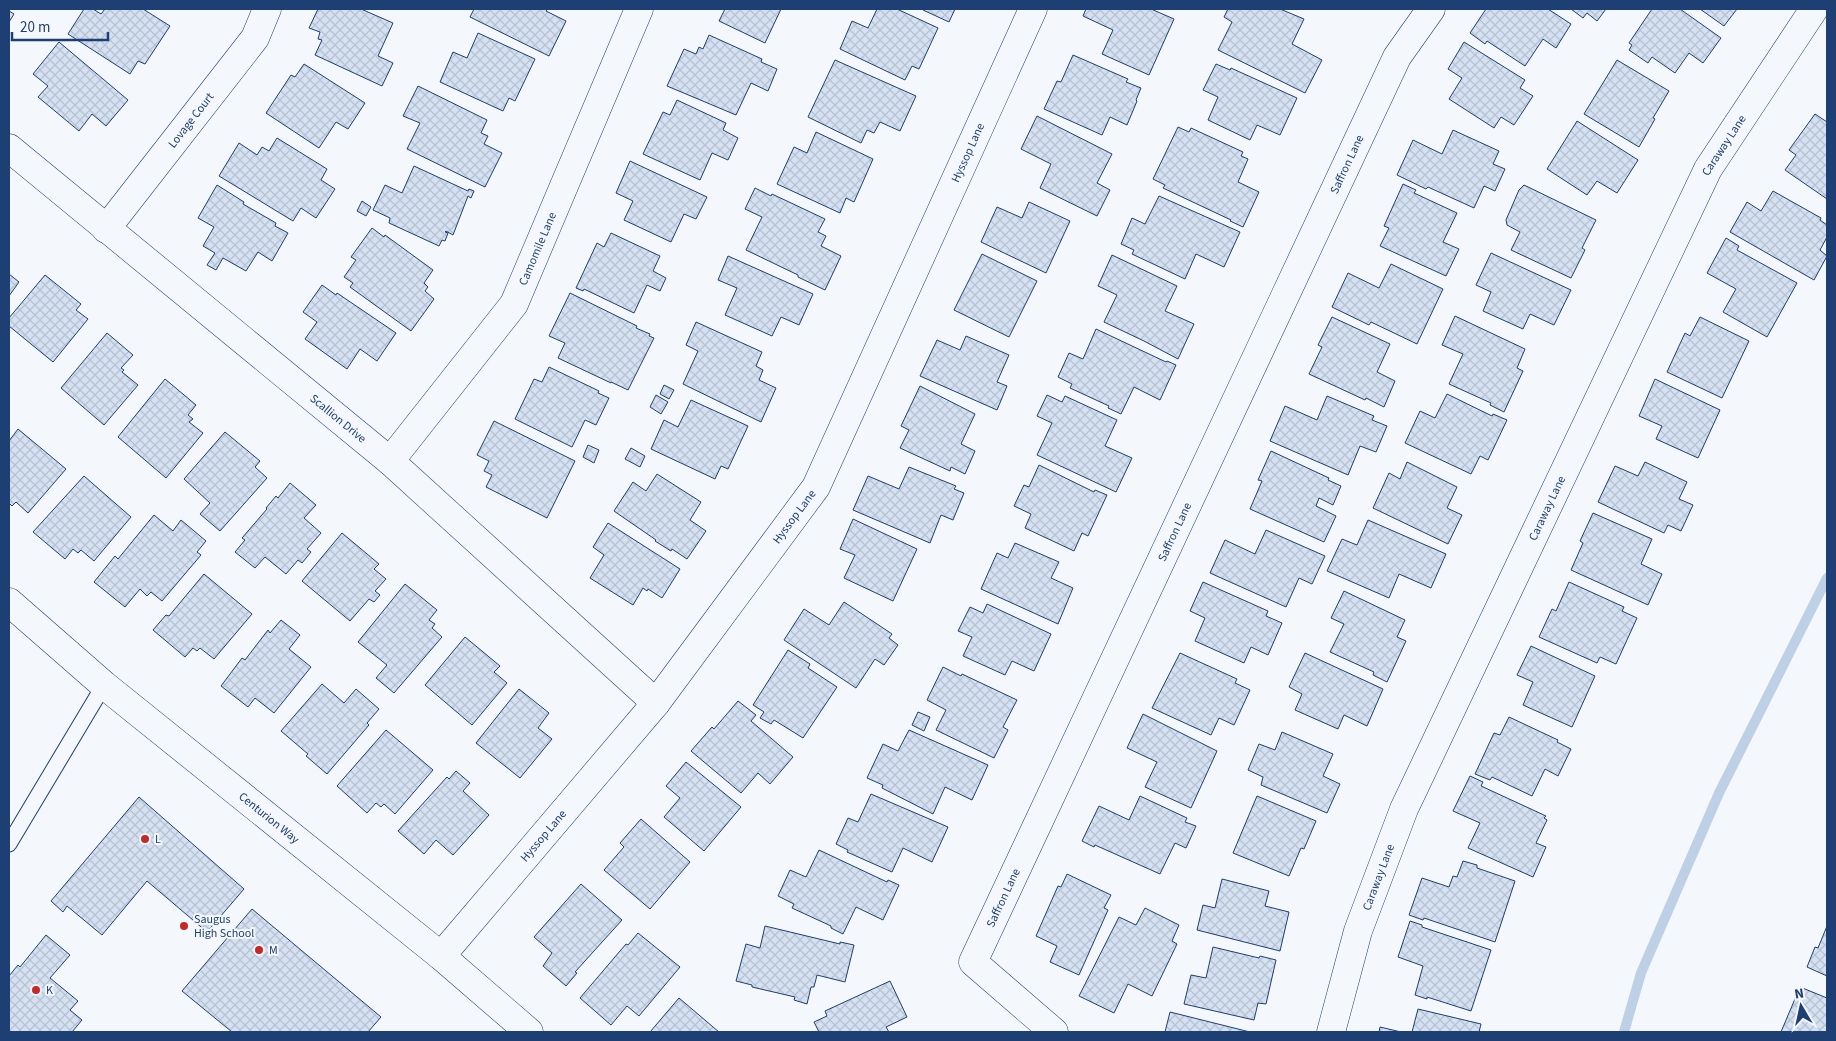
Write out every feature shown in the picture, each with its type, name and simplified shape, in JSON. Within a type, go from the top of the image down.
[{"type":"street","name":"Lovage Court","points":[[106,229],[255,38],[266,9]]},
{"type":"street","name":"Camomile Lane","points":[[390,461],[514,304],[639,9]]},
{"type":"street","name":"Hyssop Lane","points":[[441,956],[656,702],[816,487],[1033,9]]},
{"type":"street","name":"Saffron Lane","points":[[1054,1032],[973,962],[1397,57],[1431,9]]},
{"type":"street","name":"Caraway Lane","points":[[1331,1032],[1358,931],[1404,809],[1708,169],[1814,9]]},
{"type":"street","name":"Scallion Drive","points":[[9,148],[390,461],[656,702]]},
{"type":"street","name":"Centurion Way","points":[[9,602],[104,685],[441,956],[530,1032]]},
{"type":"lane","points":[[9,844],[104,685]]},
{"type":"building","points":[[84,9],[93,9],[101,14],[105,9],[143,9],[170,26],[145,64],[138,61],[130,74],[68,34]]},
{"type":"building","points":[[318,9],[361,9],[393,23],[378,56],[393,63],[382,86],[315,55],[322,40],[318,39],[320,32],[309,28]]},
{"type":"building","points":[[474,9],[548,9],[546,11],[566,21],[549,56],[470,17]]},
{"type":"building","points":[[725,9],[781,9],[765,43],[719,21]]},
{"type":"building","points":[[877,9],[897,9],[938,28],[919,69],[912,66],[905,80],[840,49],[852,21],[868,28]]},
{"type":"building","points":[[923,9],[955,9],[949,22]]},
{"type":"building","points":[[1086,9],[1151,9],[1174,19],[1149,75],[1102,54],[1113,30],[1083,16]]},
{"type":"building","points":[[1228,9],[1280,9],[1304,19],[1292,44],[1322,60],[1305,93],[1218,50],[1232,22],[1224,17]]},
{"type":"building","points":[[1486,9],[1548,9],[1571,24],[1556,48],[1543,39],[1525,66],[1487,41],[1485,44],[1470,33]]},
{"type":"building","points":[[1571,9],[1606,9],[1597,21],[1587,13],[1583,18]]},
{"type":"building","points":[[1652,9],[1680,9],[1721,38],[1703,63],[1689,53],[1675,73],[1652,57],[1648,63],[1629,50],[1632,45],[1629,43]]},
{"type":"building","points":[[1700,9],[1737,9],[1724,26]]},
{"type":"building","points":[[9,11],[14,14],[9,22]]},
{"type":"building","points":[[478,33],[535,59],[515,101],[509,98],[503,111],[440,82],[453,52],[467,58]]},
{"type":"building","points":[[709,35],[762,59],[761,62],[777,69],[768,91],[751,83],[736,115],[667,86],[684,49],[696,54],[699,47],[703,49]]},
{"type":"building","points":[[59,42],[128,100],[106,126],[92,114],[79,131],[38,97],[48,86],[33,74]]},
{"type":"building","points":[[1464,42],[1525,80],[1520,88],[1533,96],[1514,125],[1501,117],[1494,128],[1449,99],[1462,78],[1448,69]]},
{"type":"building","points":[[1073,55],[1128,79],[1126,82],[1141,88],[1127,125],[1110,117],[1102,135],[1044,109],[1057,81],[1061,82]]},
{"type":"building","points":[[835,60],[916,96],[900,131],[880,122],[874,133],[867,130],[861,143],[808,117]]},
{"type":"building","points":[[1617,60],[1669,91],[1639,147],[1584,114]]},
{"type":"building","points":[[304,64],[365,103],[348,129],[336,122],[319,148],[266,113],[291,75],[295,77]]},
{"type":"building","points":[[1216,64],[1230,70],[1231,68],[1297,98],[1280,135],[1257,125],[1250,140],[1208,120],[1218,97],[1203,90]]},
{"type":"building","points":[[418,86],[487,120],[481,133],[488,136],[484,144],[502,153],[485,187],[407,149],[420,123],[403,116]]},
{"type":"building","points":[[677,100],[726,123],[723,130],[738,138],[728,160],[712,153],[700,180],[643,154],[663,112],[670,115]]},
{"type":"building","points":[[1815,114],[1827,122],[1827,199],[1785,170],[1796,155],[1789,150]]},
{"type":"building","points":[[1037,116],[1112,154],[1097,183],[1110,190],[1097,216],[1040,188],[1051,164],[1021,149]]},
{"type":"building","points":[[1577,121],[1638,160],[1617,193],[1597,181],[1587,195],[1547,169]]},
{"type":"building","points":[[1178,127],[1189,132],[1191,128],[1243,152],[1241,156],[1248,159],[1238,182],[1259,192],[1243,227],[1163,188],[1165,185],[1153,179]]},
{"type":"building","points":[[1453,130],[1499,151],[1493,164],[1505,169],[1495,191],[1484,186],[1474,208],[1397,175],[1413,140],[1442,154]]},
{"type":"building","points":[[816,132],[873,159],[854,202],[846,198],[840,213],[777,184],[794,147],[807,153]]},
{"type":"building","points":[[277,138],[327,169],[321,180],[335,189],[316,218],[301,208],[293,221],[219,176],[239,143],[257,155],[262,147],[269,151]]},
{"type":"building","points":[[630,161],[707,197],[696,219],[684,214],[671,242],[624,220],[633,201],[616,193]]},
{"type":"building","points":[[414,166],[468,191],[469,189],[474,191],[471,198],[468,196],[453,235],[446,231],[448,233],[445,241],[442,240],[439,246],[389,223],[390,218],[373,210],[385,185],[402,193]]},
{"type":"building","points":[[1403,184],[1416,190],[1414,193],[1457,213],[1443,242],[1459,249],[1446,276],[1380,246],[1389,228],[1384,226]]},
{"type":"building","points":[[217,185],[244,202],[243,204],[276,223],[275,226],[288,233],[272,261],[258,252],[246,271],[223,258],[216,270],[207,265],[215,253],[203,246],[214,227],[198,218]]},
{"type":"building","points":[[1524,185],[1596,220],[1582,248],[1585,250],[1571,278],[1511,250],[1520,232],[1507,225],[1506,220],[1519,190]]},
{"type":"building","points":[[755,188],[825,219],[818,232],[826,236],[821,246],[841,256],[825,290],[746,250],[762,217],[745,209]]},
{"type":"building","points":[[1773,191],[1821,218],[1820,220],[1827,225],[1827,237],[1820,250],[1827,256],[1814,280],[1730,232],[1747,202],[1761,211]]},
{"type":"building","points":[[1159,196],[1240,232],[1224,267],[1196,254],[1185,279],[1132,254],[1134,250],[1121,244],[1132,218],[1145,224]]},
{"type":"building","points":[[362,201],[371,207],[366,216],[357,211]]},
{"type":"building","points":[[1029,202],[1070,221],[1046,273],[981,242],[997,207],[1022,218]]},
{"type":"building","points":[[372,228],[384,237],[385,235],[433,270],[424,283],[428,287],[425,291],[434,299],[411,331],[350,287],[353,283],[344,277],[356,260],[351,257]]},
{"type":"building","points":[[611,233],[660,256],[653,271],[666,278],[660,291],[647,285],[634,313],[584,289],[583,291],[576,288],[597,243],[604,247]]},
{"type":"building","points":[[1726,238],[1739,246],[1737,250],[1797,283],[1767,337],[1723,312],[1736,289],[1707,273]]},
{"type":"building","points":[[1491,253],[1571,290],[1554,325],[1530,314],[1523,329],[1483,311],[1491,292],[1476,285]]},
{"type":"building","points":[[982,254],[1037,281],[1009,337],[954,310]]},
{"type":"building","points":[[1112,255],[1177,286],[1165,311],[1194,324],[1178,359],[1104,322],[1117,295],[1098,286]]},
{"type":"building","points":[[728,256],[813,294],[799,325],[781,317],[772,336],[725,315],[737,288],[718,280]]},
{"type":"building","points":[[1391,264],[1443,289],[1417,344],[1371,322],[1369,325],[1332,307],[1348,273],[1379,288]]},
{"type":"building","points":[[9,274],[19,282],[9,296]]},
{"type":"building","points":[[45,275],[81,304],[76,310],[88,319],[53,362],[9,326],[9,318]]},
{"type":"building","points":[[322,285],[396,333],[377,361],[360,349],[347,369],[305,339],[317,322],[303,312]]},
{"type":"building","points":[[570,293],[637,326],[636,328],[650,334],[649,336],[654,338],[628,390],[558,358],[565,343],[549,336]]},
{"type":"building","points":[[1455,316],[1525,349],[1517,368],[1523,371],[1504,412],[1490,405],[1491,403],[1449,384],[1463,354],[1442,345]]},
{"type":"building","points":[[1332,317],[1390,344],[1377,372],[1395,381],[1384,407],[1309,374],[1322,347],[1318,345]]},
{"type":"building","points":[[1700,317],[1749,341],[1722,398],[1667,372],[1685,333],[1690,336]]},
{"type":"building","points":[[696,322],[762,352],[756,366],[763,370],[759,380],[776,388],[761,422],[683,384],[698,351],[686,345]]},
{"type":"building","points":[[1096,329],[1176,365],[1160,400],[1134,387],[1121,414],[1108,408],[1109,406],[1070,388],[1072,384],[1058,377],[1069,353],[1083,359]]},
{"type":"building","points":[[107,333],[133,355],[121,368],[124,370],[122,372],[138,385],[104,425],[61,388]]},
{"type":"building","points":[[966,336],[1009,355],[997,382],[1007,386],[997,410],[920,376],[937,340],[960,350]]},
{"type":"building","points":[[549,367],[599,391],[598,393],[609,398],[596,425],[585,420],[572,447],[515,419],[534,379],[542,382]]},
{"type":"building","points":[[165,379],[196,405],[188,415],[193,419],[189,422],[203,433],[166,478],[118,437]]},
{"type":"building","points":[[1655,379],[1720,410],[1698,458],[1656,439],[1662,426],[1639,416]]},
{"type":"building","points":[[664,385],[674,390],[669,399],[660,394]]},
{"type":"building","points":[[920,386],[975,414],[961,444],[975,451],[965,474],[951,467],[950,471],[900,448],[909,430],[901,426]]},
{"type":"building","points":[[1447,394],[1492,416],[1493,414],[1507,420],[1488,460],[1480,456],[1471,474],[1405,443],[1420,411],[1435,418]]},
{"type":"building","points":[[656,395],[668,402],[661,414],[650,407]]},
{"type":"building","points":[[1047,395],[1062,402],[1065,396],[1117,420],[1105,446],[1132,458],[1116,492],[1037,455],[1052,423],[1037,416]]},
{"type":"building","points":[[1327,396],[1374,416],[1372,420],[1387,426],[1376,452],[1360,446],[1348,475],[1270,441],[1285,406],[1317,420]]},
{"type":"building","points":[[691,400],[748,426],[728,469],[721,466],[715,479],[651,449],[664,420],[678,427]]},
{"type":"building","points":[[494,421],[575,461],[547,518],[486,487],[492,475],[484,471],[489,461],[477,455]]},
{"type":"building","points":[[18,429],[66,469],[28,513],[16,502],[12,506],[9,503],[9,441]]},
{"type":"building","points":[[225,432],[260,461],[255,467],[267,478],[220,531],[200,514],[210,503],[184,479]]},
{"type":"building","points":[[588,445],[599,450],[594,463],[583,457]]},
{"type":"building","points":[[631,448],[645,456],[640,467],[625,459]]},
{"type":"building","points":[[1271,451],[1329,478],[1328,480],[1341,486],[1333,505],[1319,498],[1316,506],[1336,516],[1324,542],[1250,509],[1262,481],[1258,480]]},
{"type":"building","points":[[1407,462],[1457,487],[1447,508],[1462,515],[1448,544],[1373,508],[1389,473],[1400,479]]},
{"type":"building","points":[[1645,462],[1687,482],[1679,499],[1693,505],[1681,531],[1668,525],[1664,533],[1598,502],[1615,466],[1638,476]]},
{"type":"building","points":[[1039,465],[1094,492],[1095,490],[1107,495],[1088,536],[1082,533],[1074,551],[1025,528],[1031,514],[1014,506],[1024,485],[1029,487]]},
{"type":"building","points":[[909,467],[956,486],[954,489],[964,493],[953,520],[941,515],[930,543],[853,510],[868,476],[899,489]]},
{"type":"building","points":[[657,474],[701,502],[690,520],[706,531],[687,559],[655,541],[614,511],[633,482],[646,491]]},
{"type":"building","points":[[84,476],[131,517],[94,561],[81,550],[78,553],[73,549],[65,559],[33,532]]},
{"type":"building","points":[[290,483],[316,505],[304,518],[321,533],[307,549],[311,552],[302,563],[298,560],[286,574],[265,557],[255,568],[235,552],[245,540],[242,538],[276,496],[278,498]]},
{"type":"building","points":[[1593,513],[1652,539],[1641,564],[1662,574],[1648,605],[1571,570],[1583,543],[1580,541]]},
{"type":"building","points":[[154,515],[173,531],[181,520],[206,541],[197,552],[201,555],[162,601],[151,592],[147,596],[140,589],[125,607],[94,582],[115,556],[118,559]]},
{"type":"building","points":[[853,519],[917,549],[893,601],[844,578],[855,555],[840,549]]},
{"type":"building","points":[[1368,520],[1446,554],[1431,588],[1399,574],[1389,598],[1327,571],[1342,539],[1357,545]]},
{"type":"building","points":[[608,523],[680,569],[662,598],[643,588],[633,605],[590,578],[604,555],[593,547]]},
{"type":"building","points":[[1266,530],[1325,556],[1312,584],[1299,578],[1286,607],[1210,573],[1225,540],[1255,554]]},
{"type":"building","points":[[342,533],[379,564],[374,569],[386,579],[375,591],[380,595],[374,602],[369,599],[350,621],[302,581]]},
{"type":"building","points":[[1015,543],[1059,562],[1051,578],[1073,588],[1058,624],[981,589],[997,553],[1008,558]]},
{"type":"building","points":[[204,574],[252,614],[214,659],[200,648],[197,651],[193,648],[185,657],[153,630],[166,615],[169,616]]},
{"type":"building","points":[[1203,582],[1268,611],[1266,616],[1282,623],[1268,655],[1251,647],[1244,663],[1195,641],[1205,618],[1190,611]]},
{"type":"building","points":[[1569,582],[1624,607],[1622,611],[1637,618],[1616,664],[1600,657],[1597,663],[1539,637],[1552,609],[1556,611]]},
{"type":"building","points":[[405,584],[437,610],[429,620],[435,624],[432,628],[442,637],[394,693],[376,678],[387,665],[358,642]]},
{"type":"building","points":[[1344,591],[1405,620],[1397,637],[1406,641],[1387,682],[1373,675],[1374,672],[1330,652],[1344,624],[1331,618]]},
{"type":"building","points":[[844,602],[892,634],[889,638],[898,645],[884,665],[875,659],[856,688],[784,640],[804,609],[829,625]]},
{"type":"building","points":[[987,604],[1051,634],[1034,671],[1012,661],[1005,675],[963,656],[972,637],[958,631],[970,607],[983,613]]},
{"type":"building","points":[[281,620],[300,635],[289,649],[311,667],[274,713],[255,698],[248,707],[221,686],[242,658],[245,660],[268,630],[270,633]]},
{"type":"building","points":[[465,637],[500,666],[494,672],[507,683],[472,725],[425,685]]},
{"type":"building","points":[[1531,646],[1595,676],[1572,727],[1523,705],[1533,682],[1517,675]]},
{"type":"building","points":[[788,650],[810,664],[808,668],[837,687],[803,738],[774,720],[771,724],[760,718],[764,712],[753,705]]},
{"type":"building","points":[[1180,653],[1237,679],[1235,683],[1250,690],[1234,725],[1219,718],[1211,735],[1152,708]]},
{"type":"building","points":[[1305,653],[1383,689],[1367,726],[1344,715],[1338,729],[1295,710],[1302,694],[1289,687]]},
{"type":"building","points":[[943,667],[1017,700],[1003,727],[1008,730],[994,758],[936,730],[946,710],[927,700]]},
{"type":"building","points":[[322,684],[344,703],[356,689],[379,709],[367,723],[369,725],[327,774],[306,756],[308,754],[281,731]]},
{"type":"building","points":[[519,689],[549,713],[538,728],[552,739],[520,778],[476,743]]},
{"type":"building","points":[[738,701],[756,715],[751,721],[793,757],[770,784],[758,773],[741,793],[691,751],[712,727],[714,729]]},
{"type":"building","points":[[918,712],[930,717],[924,731],[912,725]]},
{"type":"building","points":[[1143,714],[1217,751],[1191,808],[1145,787],[1157,762],[1127,748]]},
{"type":"building","points":[[1509,717],[1558,740],[1557,742],[1571,749],[1558,776],[1545,769],[1532,796],[1492,777],[1490,780],[1475,774],[1494,733],[1500,735]]},
{"type":"building","points":[[386,730],[433,770],[395,814],[384,804],[381,807],[376,803],[367,813],[337,786]]},
{"type":"building","points":[[909,730],[988,765],[972,800],[945,787],[933,814],[882,788],[883,785],[867,778],[883,744],[898,751]]},
{"type":"building","points":[[1282,732],[1333,754],[1323,776],[1340,784],[1327,813],[1261,785],[1263,777],[1248,770],[1259,744],[1275,750]]},
{"type":"building","points":[[686,762],[741,807],[704,851],[664,817],[680,798],[666,786]]},
{"type":"building","points":[[456,771],[470,783],[463,791],[489,815],[453,855],[436,840],[424,854],[398,831],[447,777],[449,779]]},
{"type":"building","points":[[1470,776],[1483,782],[1481,786],[1546,816],[1544,818],[1547,820],[1536,843],[1546,847],[1533,877],[1468,848],[1480,823],[1453,811]]},
{"type":"building","points":[[871,794],[948,827],[932,862],[903,848],[892,872],[847,852],[848,850],[836,844],[848,818],[858,822]]},
{"type":"building","points":[[1140,796],[1187,818],[1185,822],[1196,826],[1186,848],[1175,843],[1160,874],[1082,841],[1099,806],[1129,820]]},
{"type":"building","points":[[1257,796],[1316,821],[1304,849],[1301,848],[1289,876],[1233,853]]},
{"type":"building","name":"L","points":[[139,797],[244,889],[207,932],[147,881],[102,935],[67,906],[63,912],[51,901]]},
{"type":"building","points":[[641,819],[690,862],[650,909],[604,870],[624,847],[620,843]]},
{"type":"building","points":[[819,850],[887,882],[888,880],[899,885],[883,920],[856,907],[843,934],[831,928],[831,926],[792,908],[794,904],[778,896],[790,870],[806,877]]},
{"type":"building","points":[[1463,861],[1477,865],[1477,868],[1515,881],[1495,942],[1424,918],[1423,920],[1409,915],[1422,878],[1449,887],[1453,876],[1457,877]]},
{"type":"building","points":[[1067,874],[1111,895],[1104,908],[1108,910],[1079,975],[1050,962],[1057,946],[1036,936],[1058,886],[1061,887]]},
{"type":"building","points":[[1222,879],[1269,891],[1265,906],[1289,912],[1280,951],[1197,930],[1203,905],[1215,908]]},
{"type":"building","points":[[581,884],[622,920],[575,972],[577,973],[566,986],[543,966],[552,953],[534,937]]},
{"type":"building","points":[[1145,908],[1179,925],[1172,941],[1177,944],[1152,996],[1128,984],[1114,1013],[1079,996],[1119,917],[1136,925]]},
{"type":"building","name":"M","points":[[252,909],[381,1017],[368,1032],[232,1032],[182,991]]},
{"type":"building","points":[[1410,921],[1422,925],[1422,927],[1491,950],[1471,1011],[1415,995],[1423,966],[1398,957]]},
{"type":"building","points":[[765,926],[840,944],[840,942],[854,945],[845,982],[817,975],[814,987],[811,987],[807,1004],[794,1000],[795,997],[752,987],[752,985],[736,981],[746,944],[760,948]]},
{"type":"building","points":[[1827,926],[1827,976],[1807,967],[1815,947],[1818,948]]},
{"type":"building","points":[[638,933],[680,967],[639,1016],[627,1006],[611,1025],[580,998],[626,944],[628,945]]},
{"type":"building","name":"K","points":[[46,935],[70,955],[50,978],[78,1001],[70,1010],[82,1020],[72,1032],[9,1032],[9,976],[18,965],[20,967]]},
{"type":"building","points":[[1213,947],[1276,960],[1266,1004],[1258,1003],[1254,1020],[1184,1004],[1191,975],[1206,978]]},
{"type":"building","points":[[890,981],[907,1017],[886,1027],[889,1032],[819,1032],[814,1022],[827,1016],[825,1011]]},
{"type":"building","points":[[1800,987],[1827,998],[1827,1032],[1781,1032]]},
{"type":"building","points":[[679,998],[719,1032],[650,1032]]},
{"type":"building","points":[[1418,1009],[1481,1024],[1479,1032],[1412,1032]]},
{"type":"building","points":[[1170,1012],[1250,1032],[1165,1032]]},
{"type":"building","points":[[1380,1027],[1401,1032],[1379,1032]]},
{"type":"waterway","points":[[1624,1032],[1641,973],[1719,793],[1827,578]]},
{"type":"place","name":"L","points":[[145,839]]},
{"type":"place","name":"Saugus High School","points":[[184,926]]},
{"type":"place","name":"M","points":[[259,950]]},
{"type":"place","name":"K","points":[[36,990]]}]
